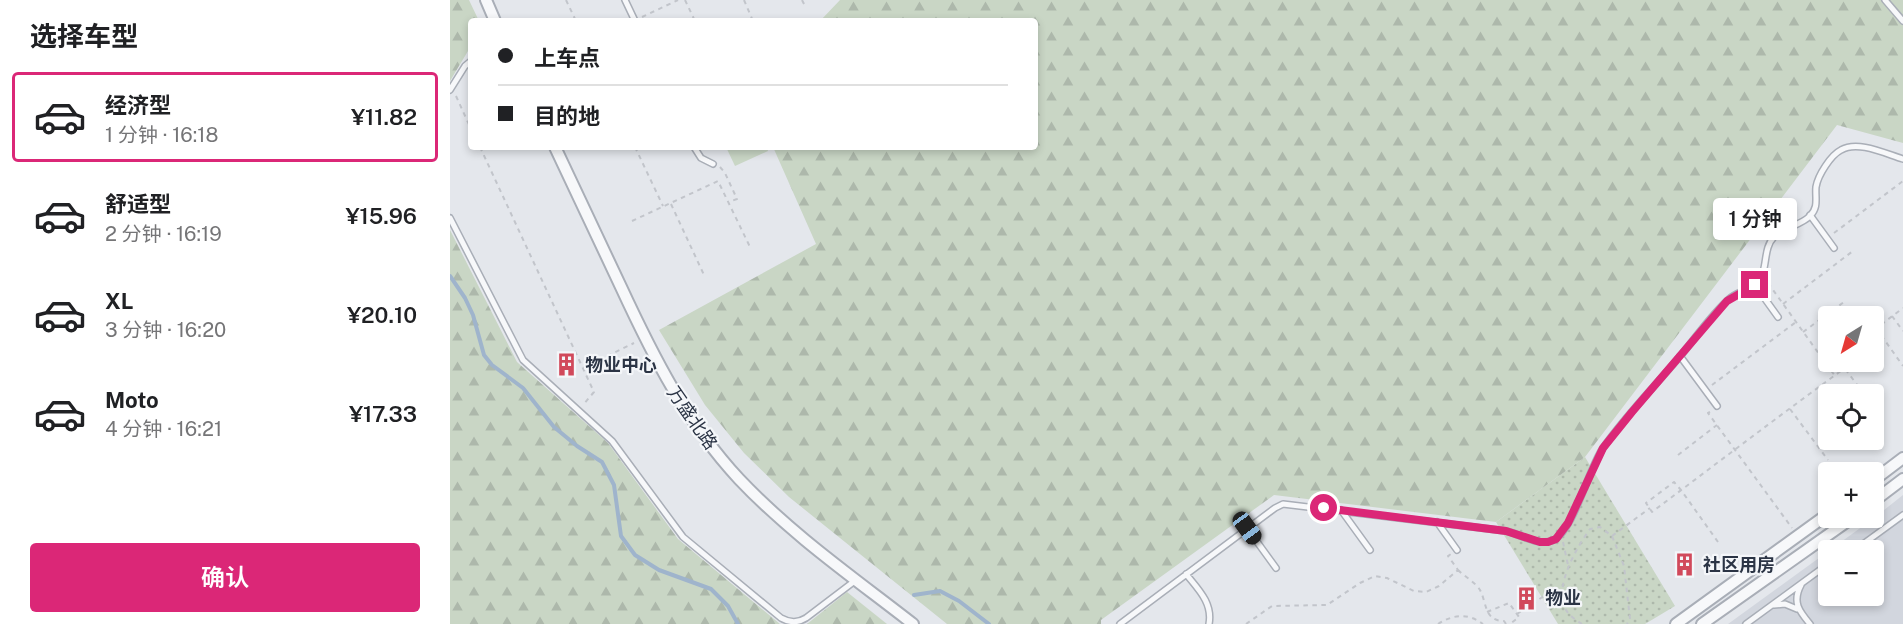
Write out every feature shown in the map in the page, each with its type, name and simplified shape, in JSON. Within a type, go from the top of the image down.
[{"type":"street","points":[[486,0],[494,18]]},
{"type":"street","name":"万盛北路","points":[[556,150],[645,338],[677,399],[698,429],[739,479],[793,529],[913,624]]},
{"type":"street","points":[[1884,472],[1903,458]]},
{"type":"street","points":[[1884,493],[1903,479]]},
{"type":"street","points":[[1676,624],[1818,521]]},
{"type":"street","points":[[1702,624],[1838,528]]},
{"type":"lane","points":[[625,0],[634,18]]},
{"type":"lane","points":[[1886,0],[1903,21]]},
{"type":"lane","points":[[451,89],[468,63]]},
{"type":"lane","points":[[1120,624],[1247,528],[1283,504],[1506,531],[1540,542],[1556,539],[1562,533],[1603,448],[1730,298],[1755,285],[1762,276],[1768,247],[1773,239],[1810,216],[1817,202],[1816,187],[1819,178],[1841,150],[1860,147],[1903,159]]},
{"type":"lane","points":[[696,150],[701,158],[713,164]]},
{"type":"lane","points":[[1810,216],[1834,248]]},
{"type":"lane","points":[[450,218],[522,358],[612,441],[683,537],[784,620],[797,622],[807,618],[857,580]]},
{"type":"lane","points":[[1755,285],[1778,317]]},
{"type":"lane","points":[[1680,356],[1717,406]]},
{"type":"lane","points":[[1341,510],[1370,550]]},
{"type":"lane","points":[[1869,540],[1903,515]]},
{"type":"lane","points":[[1437,522],[1457,550]]},
{"type":"lane","points":[[1247,528],[1276,568]]},
{"type":"lane","points":[[1746,624],[1818,571]]},
{"type":"lane","points":[[1186,574],[1209,604],[1209,624]]},
{"type":"lane","points":[[1798,610],[1797,597],[1803,582]]},
{"type":"lane","points":[[1770,606],[1785,604],[1798,610],[1810,624]]},
{"type":"path","points":[[566,0],[575,18]]},
{"type":"path","points":[[641,18],[678,0]]},
{"type":"path","points":[[685,0],[693,18]]},
{"type":"path","points":[[744,0],[752,18]]},
{"type":"path","points":[[802,0],[805,6]]},
{"type":"path","points":[[451,89],[468,123]]},
{"type":"path","points":[[481,150],[594,392],[578,410]]},
{"type":"path","points":[[636,150],[663,206]]},
{"type":"path","points":[[713,164],[725,173],[737,199],[729,202]]},
{"type":"path","points":[[632,221],[718,181],[751,249]]},
{"type":"path","points":[[1827,238],[1903,181]]},
{"type":"path","points":[[670,203],[704,275]]},
{"type":"path","points":[[1783,304],[1854,251]]},
{"type":"path","points":[[1762,276],[1818,352]]},
{"type":"path","points":[[1803,333],[1844,302]]},
{"type":"path","points":[[1884,322],[1903,308]]},
{"type":"path","points":[[1892,316],[1903,331]]},
{"type":"path","points":[[1705,390],[1796,322]]},
{"type":"path","points":[[583,368],[645,338]]},
{"type":"path","points":[[1884,341],[1903,366]]},
{"type":"path","points":[[1832,372],[1835,376]]},
{"type":"path","points":[[1718,542],[1681,490],[1674,482],[1646,503],[1652,512],[1681,490],[1840,372]]},
{"type":"path","points":[[1717,406],[1708,413],[1798,536]]},
{"type":"path","points":[[1790,409],[1828,460]]},
{"type":"path","points":[[1678,455],[1717,425]]},
{"type":"path","points":[[1612,536],[1650,508]]},
{"type":"path","points":[[1582,624],[1565,609],[1562,598],[1565,576],[1590,529],[1600,527],[1612,536],[1624,566],[1630,618],[1627,624]]},
{"type":"path","points":[[1562,533],[1565,557],[1569,567]]},
{"type":"path","points":[[1457,550],[1448,556],[1458,570],[1479,588],[1487,612],[1496,621],[1504,621],[1508,624],[1519,617],[1509,603],[1487,612]]},
{"type":"path","points":[[1246,624],[1272,606],[1327,605],[1375,576],[1387,578],[1414,591],[1426,592],[1439,586],[1458,570]]},
{"type":"path","points":[[1517,615],[1544,596],[1562,598]]},
{"type":"path","points":[[1438,624],[1461,615],[1483,624]]},
{"type":"path","points":[[1250,621],[1253,624]]},
{"type":"shaded area","points":[[1903,495],[1903,624],[1728,624],[1818,558],[1818,606],[1884,606],[1884,540],[1844,540],[1860,528],[1884,528],[1884,510]]},
{"type":"green space","points":[[450,0],[469,0],[478,18],[468,18],[468,51],[450,81]]},
{"type":"green space","points":[[840,0],[1903,0],[1903,143],[1837,125],[1585,457],[1496,522],[1274,495],[1101,620],[1101,624],[947,624],[789,497],[744,453],[705,405],[659,330],[816,244],[774,150],[1038,150],[1038,18],[823,18]]},
{"type":"green space","points":[[727,150],[768,150],[768,151],[735,166]]},
{"type":"green space","points":[[450,230],[517,362],[608,443],[678,539],[780,624],[450,624]]},
{"type":"green space","points":[[1585,457],[1675,606],[1645,624],[1558,624],[1496,522]]},
{"type":"green space","points":[[847,592],[887,624],[807,624]]},
{"type":"waterway","points":[[450,276],[465,298],[473,315],[484,355],[492,365],[523,388],[554,427],[577,446],[602,462],[614,485],[621,536],[635,555],[659,570],[711,589],[728,606],[738,624]]},
{"type":"waterway","points":[[914,595],[940,591],[959,601],[989,624]]},
{"type":"place","name":"物业中心","points":[[567,365]]},
{"type":"place","name":"社区用房","points":[[1685,565]]},
{"type":"place","name":"物业","points":[[1527,598]]},
{"type":"route","points":[[1324,508],[1506,531],[1540,542],[1556,539],[1568,523],[1603,448],[1727,301],[1755,285]]}]
